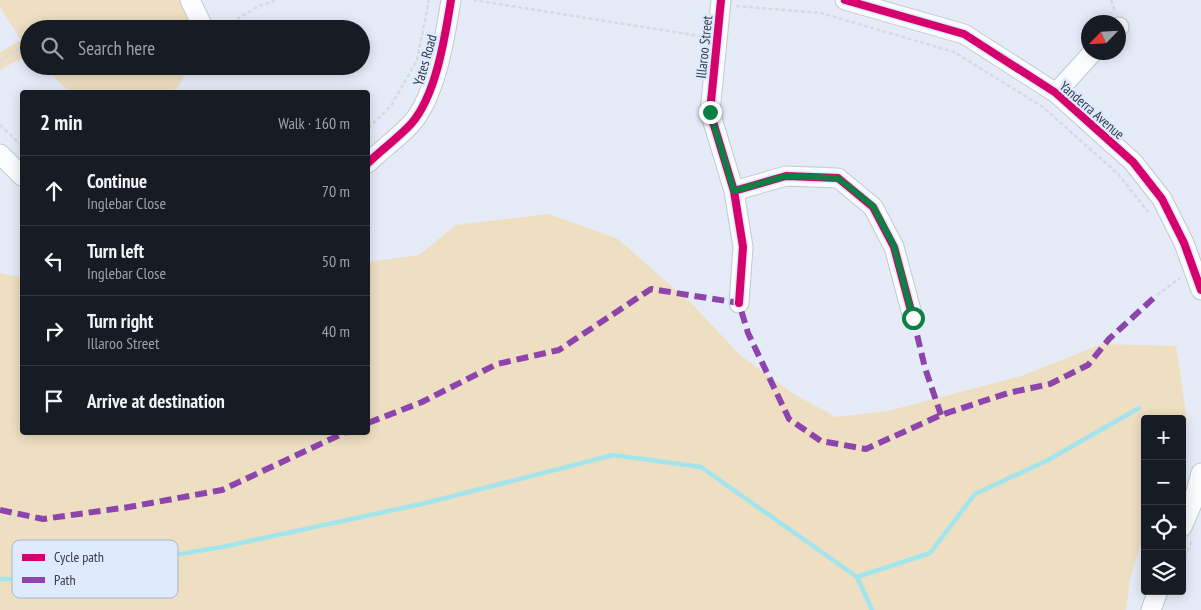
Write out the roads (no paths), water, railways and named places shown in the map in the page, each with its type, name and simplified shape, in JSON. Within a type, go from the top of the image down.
[{"type":"street","points":[[190,0],[200,20]]},
{"type":"street","name":"Yates Road","points":[[370,161],[412,123],[433,84],[451,0]]},
{"type":"street","name":"Yanderra Avenue","points":[[845,0],[964,34],[1056,93],[1133,162],[1162,199],[1184,243],[1193,287]]},
{"type":"street","name":"Illaroo Street","points":[[721,2],[710,112],[734,191],[743,247],[739,303]]},
{"type":"street","points":[[1056,93],[1085,60]]},
{"type":"street","points":[[0,154],[20,174]]},
{"type":"street","points":[[734,191],[786,176],[838,178],[873,206],[894,246],[913,318]]},
{"type":"street","points":[[1186,518],[1194,499],[1201,473]]},
{"type":"street","points":[[1151,610],[1157,595]]},
{"type":"waterway","points":[[857,577],[930,553],[975,494],[1048,460],[1139,408]]},
{"type":"waterway","points":[[178,554],[222,547],[426,503],[613,455],[701,467],[857,577],[872,610]]},
{"type":"waterway","points":[[0,579],[12,579]]}]
